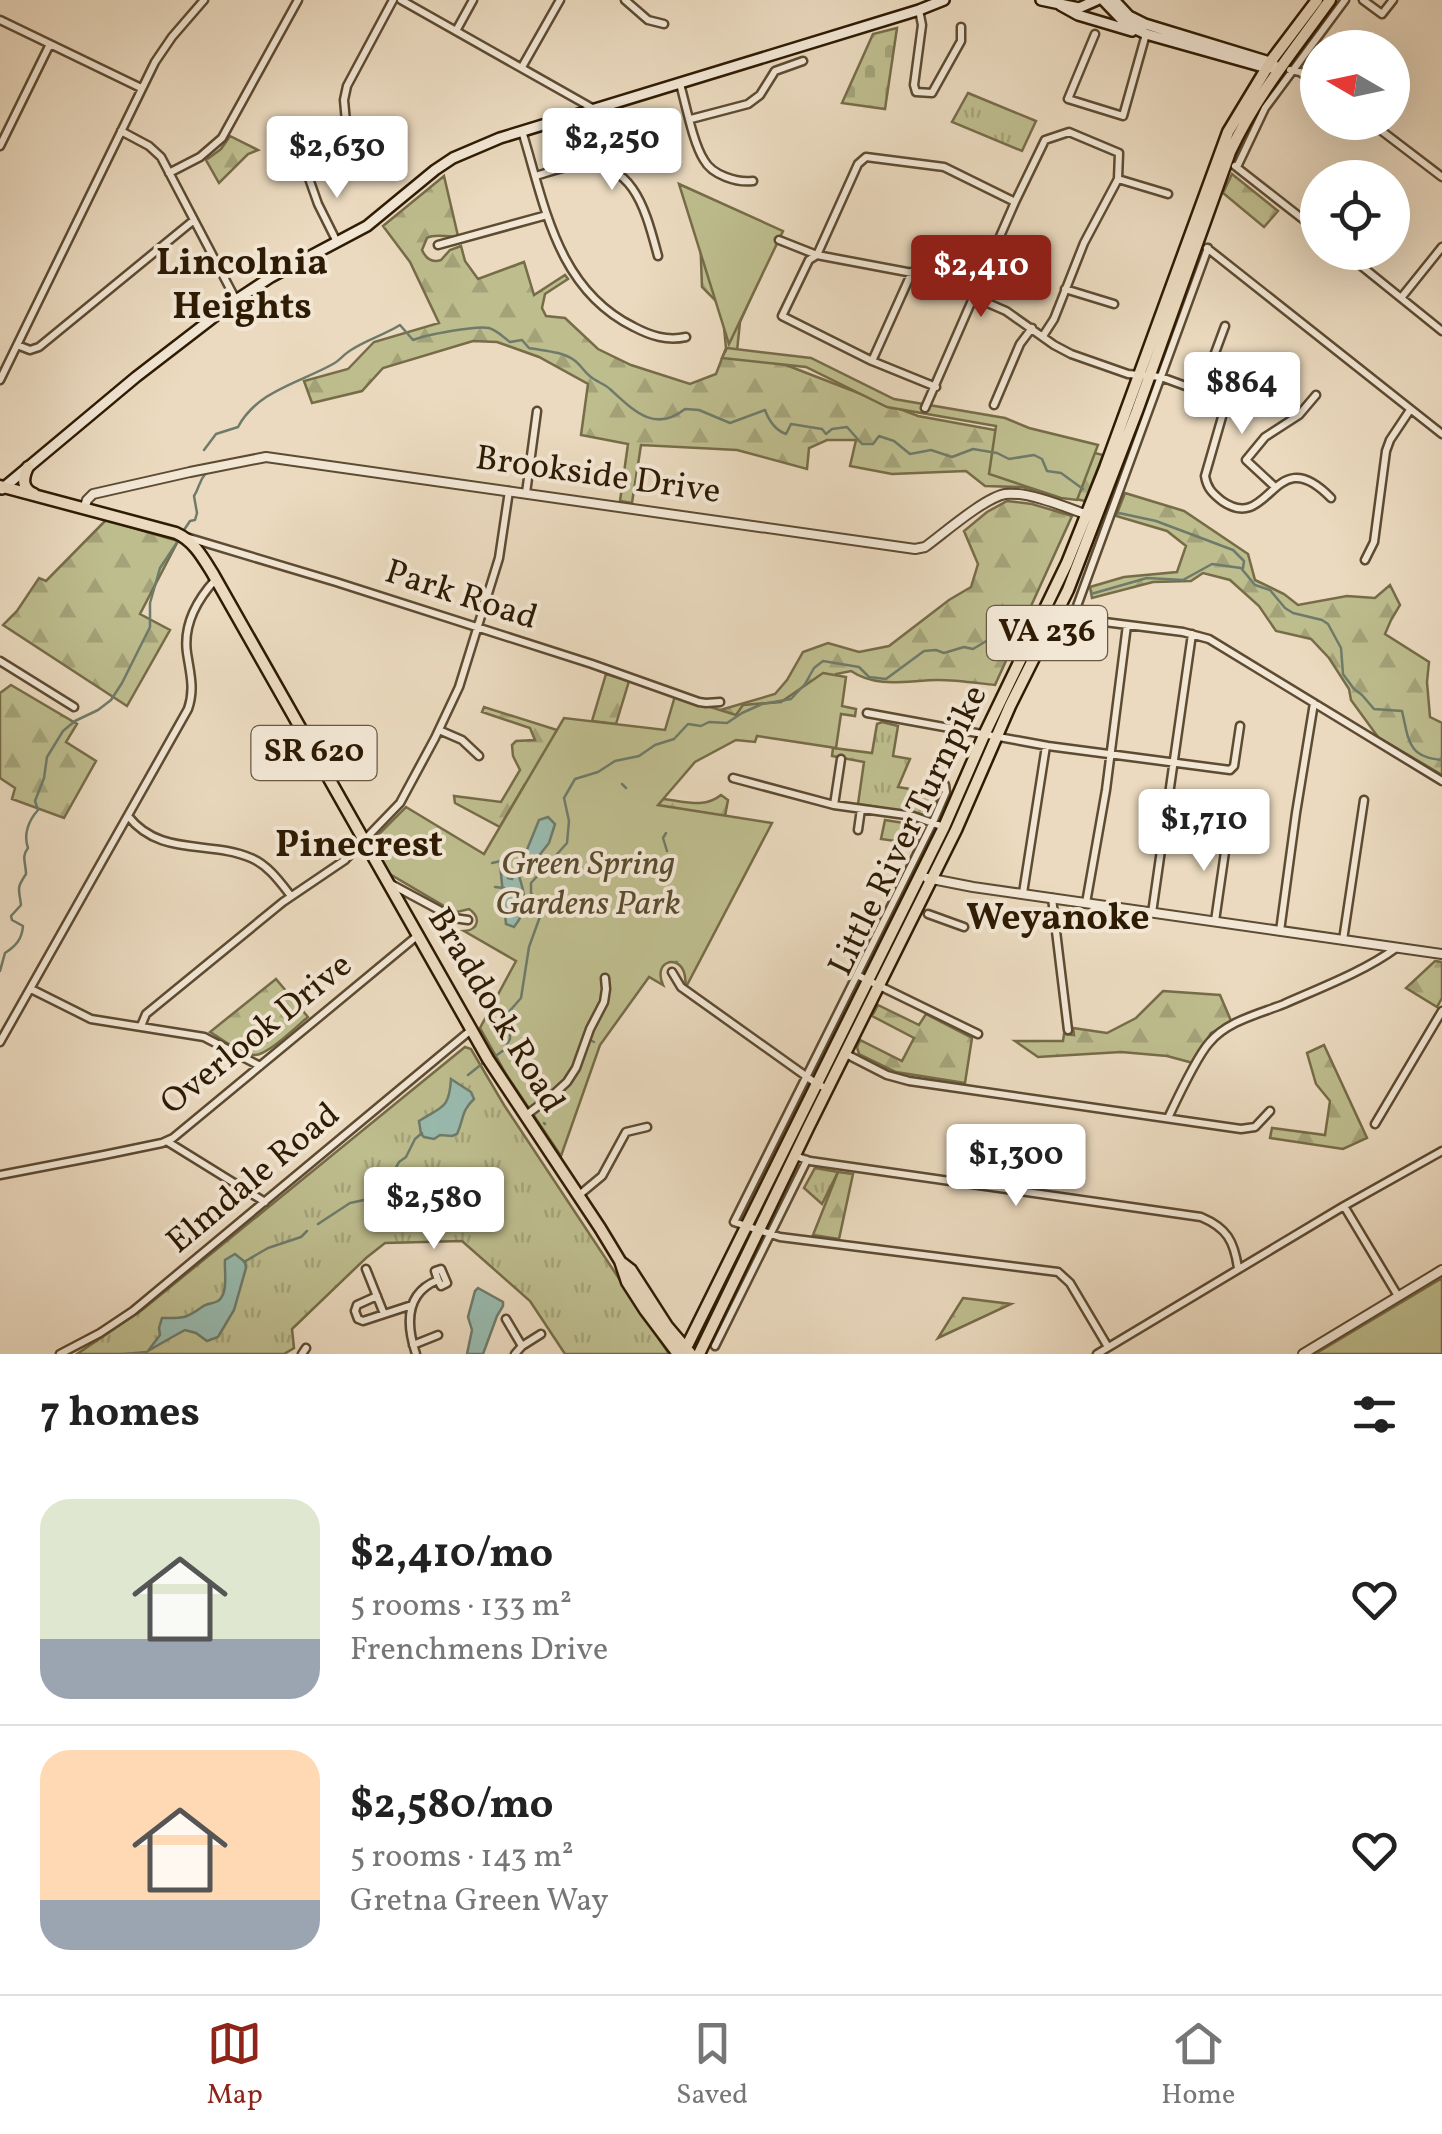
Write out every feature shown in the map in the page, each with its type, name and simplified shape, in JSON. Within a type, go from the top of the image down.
[{"type":"main road","points":[[1,488],[148,366],[236,300],[367,226],[454,158],[492,140],[944,0]]},
{"type":"main road","points":[[1041,0],[1079,8],[1100,0],[1120,20],[1146,34]]},
{"type":"main road","points":[[1114,0],[1129,16],[1145,24],[1277,67]]},
{"type":"main road","points":[[1296,27],[1306,0]]},
{"type":"main road","name":"Little River Turnpike","points":[[700,1354],[745,1273],[759,1229],[775,1210],[817,1083],[920,875],[938,825],[1057,614],[1092,516],[1150,376],[1226,158],[1296,27],[1317,0]]},
{"type":"main road","name":"Little River Turnpike","points":[[1198,244],[1228,132],[1330,0]]},
{"type":"main road","points":[[1060,5],[1078,15],[1277,67]]},
{"type":"main road","points":[[28,467],[25,487],[39,497]]},
{"type":"main road","points":[[1,488],[184,537]]},
{"type":"main road","name":"Little River Turnpike","points":[[920,875],[956,830],[1044,610],[1092,516]]},
{"type":"main road","name":"Braddock Road","points":[[184,537],[198,550],[216,578],[471,1030],[620,1261],[627,1282],[684,1353]]},
{"type":"main road","name":"Little River Turnpike","points":[[684,1353],[700,1320],[759,1229],[782,1183],[795,1156],[817,1083],[846,1054],[868,981]]},
{"type":"main road","name":"Braddock Road","points":[[620,1261],[631,1270],[684,1353]]},
{"type":"main road","points":[[664,1322],[681,1333],[691,1330],[700,1320]]},
{"type":"street","points":[[0,380],[163,48],[204,0]]},
{"type":"street","points":[[169,173],[200,157],[222,138],[298,0]]},
{"type":"street","points":[[347,133],[347,86],[392,0]]},
{"type":"street","points":[[400,0],[594,108]]},
{"type":"street","points":[[456,31],[472,0]]},
{"type":"street","points":[[522,67],[560,0]]},
{"type":"street","points":[[624,0],[648,20],[664,24]]},
{"type":"street","points":[[1237,167],[1265,108],[1277,67],[1345,0]]},
{"type":"street","points":[[1362,1],[1382,14],[1393,0]]},
{"type":"street","points":[[919,10],[922,25],[916,92],[932,93],[960,43],[961,27]]},
{"type":"street","points":[[0,20],[142,88]]},
{"type":"street","points":[[1095,34],[1068,99],[1123,116],[1146,34]]},
{"type":"street","points":[[0,146],[50,44]]},
{"type":"street","points":[[690,119],[748,104],[760,95],[775,71],[803,61]]},
{"type":"street","points":[[1277,67],[1300,72]]},
{"type":"street","points":[[679,82],[706,164],[741,182],[753,182]]},
{"type":"street","points":[[120,131],[155,151],[236,300]]},
{"type":"street","points":[[522,131],[547,215],[566,262],[594,300],[649,334],[670,340],[686,337]]},
{"type":"street","points":[[925,408],[1045,140],[1069,132],[1120,152],[1118,179],[1084,243],[1054,319],[1042,336]]},
{"type":"street","points":[[1394,140],[1442,176]]},
{"type":"street","points":[[936,386],[782,316],[809,260],[817,255],[858,164],[866,157],[944,167],[1015,202]]},
{"type":"street","points":[[1226,158],[1300,217]]},
{"type":"street","points":[[536,176],[580,165],[600,166],[619,174],[641,201],[658,256]]},
{"type":"street","points":[[306,170],[338,243]]},
{"type":"street","points":[[1118,179],[1168,194]]},
{"type":"street","points":[[438,246],[547,215]]},
{"type":"street","points":[[17,345],[30,350],[39,347],[194,220]]},
{"type":"street","points":[[779,240],[817,255],[934,279],[1006,312],[1071,354],[1221,394]]},
{"type":"street","points":[[1072,616],[1150,376],[1198,244],[1442,434]]},
{"type":"street","points":[[1402,298],[1442,247]]},
{"type":"street","points":[[1367,270],[1442,330]]},
{"type":"street","points":[[872,360],[912,272]]},
{"type":"street","points":[[1065,289],[1114,304]]},
{"type":"street","points":[[1210,394],[1210,367],[1225,326]]},
{"type":"street","points":[[994,406],[1020,344],[1032,328]]},
{"type":"street","points":[[1280,368],[1268,379],[1255,383],[1227,384],[1221,394],[1222,418],[1206,468],[1206,485],[1230,506],[1240,509],[1256,505],[1286,480],[1307,479],[1331,498]]},
{"type":"street","points":[[1275,487],[1246,460],[1265,437],[1299,415],[1316,395]]},
{"type":"street","points":[[1365,560],[1374,542],[1386,452],[1410,410]]},
{"type":"street","points":[[526,493],[538,411]]},
{"type":"street","name":"Brookside Drive","points":[[84,509],[93,494],[266,458],[915,549],[924,547],[986,502],[1005,494],[1043,500],[1092,516]]},
{"type":"street","points":[[141,1026],[146,1014],[291,896],[334,869],[400,803],[459,688],[499,558],[509,491]]},
{"type":"street","name":"Park Road","points":[[184,537],[242,552],[706,704],[720,702]]},
{"type":"street","points":[[0,1042],[188,709],[192,686],[186,642],[188,626],[202,596],[216,578]]},
{"type":"street","points":[[1044,610],[1062,618],[1072,616],[1192,634],[1216,642],[1442,782]]},
{"type":"street","points":[[1086,903],[1127,625]]},
{"type":"street","points":[[1152,912],[1192,634]]},
{"type":"street","points":[[0,661],[74,708]]},
{"type":"street","points":[[1280,930],[1314,703]]},
{"type":"street","points":[[868,712],[1046,746],[1232,768],[1240,726]]},
{"type":"street","points":[[440,730],[462,740],[479,756]]},
{"type":"street","points":[[1023,894],[1046,746]]},
{"type":"street","points":[[834,806],[841,759]]},
{"type":"street","points":[[733,778],[834,806],[913,816],[938,825],[946,792],[944,784]]},
{"type":"street","points":[[1343,940],[1364,800]]},
{"type":"street","points":[[858,830],[861,809]]},
{"type":"street","points":[[128,816],[140,830],[177,845],[252,859],[291,896]]},
{"type":"street","points":[[117,834],[140,830]]},
{"type":"street","points":[[1215,921],[1228,831]]},
{"type":"street","points":[[350,855],[372,856]]},
{"type":"street","points":[[978,1034],[868,981],[920,875],[1023,894],[1442,954]]},
{"type":"street","points":[[388,882],[454,918],[468,920]]},
{"type":"street","points":[[1052,898],[1068,1030]]},
{"type":"street","points":[[928,914],[964,927]]},
{"type":"street","name":"Overlook Drive","points":[[0,1175],[167,1141],[418,935]]},
{"type":"street","points":[[1168,1118],[1206,1046],[1218,1034],[1370,964],[1397,947]]},
{"type":"street","points":[[672,972],[681,988],[817,1083],[759,1172],[734,1222],[780,1238],[1058,1272],[1070,1284],[1108,1347]]},
{"type":"street","points":[[524,1116],[555,1093],[576,1068],[604,1002],[605,978]]},
{"type":"street","points":[[31,989],[91,1019],[204,1037],[260,1066]]},
{"type":"street","points":[[1375,1124],[1442,1011]]},
{"type":"street","name":"Elmdale Road","points":[[60,1354],[133,1312],[471,1030]]},
{"type":"street","points":[[846,1054],[910,1081],[1245,1129],[1259,1124],[1270,1111]]},
{"type":"street","points":[[578,1196],[602,1176],[626,1132],[647,1127]]},
{"type":"street","points":[[167,1141],[265,1202]]},
{"type":"street","points":[[1097,1354],[1442,1152]]},
{"type":"street","points":[[795,1156],[1201,1216],[1228,1233],[1238,1268]]},
{"type":"street","points":[[759,1172],[782,1183],[807,1160]]},
{"type":"street","points":[[1344,1206],[1398,1296]]},
{"type":"street","points":[[366,1269],[384,1314]]},
{"type":"street","points":[[1303,1354],[1442,1270]]},
{"type":"street","points":[[416,1354],[409,1333],[412,1306],[424,1286],[438,1280]]},
{"type":"street","points":[[377,1296],[357,1305],[358,1319],[363,1322],[412,1306]]},
{"type":"street","points":[[506,1318],[522,1346]]},
{"type":"street","points":[[715,1346],[717,1329]]},
{"type":"street","points":[[515,1354],[541,1334]]},
{"type":"street","points":[[413,1345],[438,1335]]},
{"type":"green space","points":[[897,28],[885,109],[842,103],[873,34]]},
{"type":"green space","points":[[968,93],[1036,121],[1022,151],[952,122]]},
{"type":"green space","points":[[230,136],[258,150],[248,154],[219,183],[206,160]]},
{"type":"green space","points":[[1232,174],[1278,211],[1264,227],[1223,193]]},
{"type":"green space","points":[[444,176],[458,236],[427,238],[422,250],[427,258],[441,260],[450,250],[461,246],[465,261],[478,279],[524,262],[534,295],[565,275],[568,279],[545,294],[542,308],[546,316],[565,318],[598,349],[631,365],[690,384],[716,374],[726,348],[722,307],[702,287],[699,207],[775,244],[740,322],[737,351],[773,360],[918,416],[1028,436],[1103,455],[1085,501],[1022,487],[985,486],[966,471],[892,474],[850,466],[856,440],[827,440],[809,448],[807,469],[737,450],[641,445],[632,503],[620,501],[628,444],[581,435],[588,384],[539,357],[497,342],[473,341],[383,368],[362,391],[312,403],[304,381],[348,369],[374,342],[439,323],[410,262],[383,226]]},
{"type":"green space","points":[[679,184],[783,231],[729,344]]},
{"type":"green space","points":[[727,348],[811,358],[894,399],[1005,418],[1098,445],[1077,500],[1061,498],[989,474],[996,426],[887,407],[806,367],[722,358]]},
{"type":"green space","points":[[1125,493],[1184,511],[1248,554],[1255,580],[1298,605],[1347,596],[1375,598],[1390,585],[1400,605],[1385,634],[1429,662],[1430,717],[1442,723],[1442,775],[1378,737],[1351,700],[1349,689],[1329,658],[1311,639],[1276,631],[1259,606],[1230,580],[1203,573],[1191,581],[1153,582],[1092,598],[1090,587],[1124,577],[1177,572],[1186,546],[1167,531],[1116,516]]},
{"type":"green space","points":[[1007,501],[1072,516],[995,685],[945,680],[882,682],[851,671],[836,674],[829,696],[780,722],[525,784],[500,827],[455,803],[454,796],[501,802],[520,770],[512,745],[516,741],[535,740],[530,728],[482,712],[484,707],[557,730],[548,747],[635,742],[710,713],[775,694],[803,652],[828,643],[859,652],[889,646],[971,587],[978,564],[964,531]]},
{"type":"green space","points":[[106,520],[178,541],[140,614],[170,630],[127,706],[3,625],[39,578],[46,581]]},
{"type":"green space","name":"Green Spring Gardens Park","points":[[823,673],[846,677],[842,706],[856,709],[855,716],[841,714],[836,748],[757,736],[755,742],[736,740],[695,762],[658,805],[772,823],[686,987],[680,965],[667,963],[661,971],[663,985],[649,977],[600,1045],[561,1156],[480,1028],[516,961],[464,931],[477,923],[469,909],[451,910],[388,873],[371,842],[406,807],[484,854],[564,718],[665,730],[675,696],[736,715],[743,705],[781,702]]},
{"type":"green space","points":[[606,674],[629,681],[616,724],[592,721]]},
{"type":"green space","points":[[11,685],[77,724],[66,742],[96,761],[64,818],[12,799],[15,788],[0,778],[0,693]]},
{"type":"green space","points":[[877,724],[898,726],[893,756],[910,759],[898,787],[940,794],[925,815],[858,804],[864,762],[832,756],[833,748],[872,753]]},
{"type":"green space","points":[[721,795],[728,800],[725,816],[657,806],[663,799],[701,803]]},
{"type":"green space","points":[[885,820],[916,825],[921,832],[916,844],[881,839]]},
{"type":"green space","points":[[1435,961],[1442,962],[1442,998],[1437,1007],[1406,988]]},
{"type":"green space","points":[[276,979],[308,1017],[282,1040],[254,1055],[210,1032]]},
{"type":"green space","points":[[1163,991],[1220,995],[1232,1023],[1211,1033],[1193,1063],[1121,1052],[1038,1057],[1015,1041],[1063,1041],[1064,1034],[1074,1035],[1073,1028],[1107,1033],[1136,1018]]},
{"type":"green space","points":[[878,1005],[919,1025],[926,1014],[972,1038],[965,1083],[896,1072],[859,1054],[860,1040],[902,1061],[914,1038],[872,1016]]},
{"type":"green space","points":[[1324,1045],[1367,1138],[1343,1149],[1270,1138],[1272,1128],[1325,1135],[1330,1101],[1316,1084],[1307,1053]]},
{"type":"green space","points":[[465,1047],[471,1049],[669,1354],[565,1354],[530,1301],[462,1241],[385,1243],[292,1329],[294,1348],[284,1354],[77,1354],[142,1310]]},
{"type":"green space","points":[[815,1168],[838,1172],[822,1204],[804,1188]]},
{"type":"green space","points":[[838,1172],[853,1174],[839,1239],[813,1235]]},
{"type":"green space","points":[[1442,1278],[1442,1354],[1315,1354]]},
{"type":"green space","points":[[963,1298],[1011,1304],[938,1338]]},
{"type":"water","points":[[548,817],[555,824],[549,843],[534,862],[529,862],[526,852],[539,820]]},
{"type":"water","points":[[506,858],[508,878],[518,873],[524,894],[522,914],[514,927],[506,924],[500,864]]},
{"type":"water","points":[[451,1079],[471,1092],[474,1099],[457,1134],[424,1137],[419,1121],[446,1102]]},
{"type":"water","points":[[235,1254],[246,1268],[234,1310],[218,1337],[207,1341],[185,1330],[148,1351],[160,1335],[162,1318],[188,1316],[218,1301],[225,1287],[225,1260]]},
{"type":"water","points":[[478,1288],[503,1302],[503,1306],[483,1354],[467,1354],[472,1330],[468,1317]]},
{"type":"waterway","points":[[204,450],[216,434],[238,427],[267,396],[400,325],[413,340],[483,327],[510,342],[522,340],[529,348],[569,357],[637,412],[654,419],[674,416],[685,409],[699,410],[730,423],[765,410],[773,425],[786,434],[791,424],[822,429],[826,434],[847,427],[862,444],[873,444],[879,436],[894,441],[910,454],[931,450],[952,457],[973,449],[1009,459],[1034,455],[1042,459],[1047,471],[1061,473],[1083,489]]},
{"type":"waterway","points":[[184,530],[195,520],[194,496],[206,473]]},
{"type":"waterway","points":[[1119,513],[1156,521],[1233,550],[1244,561],[1243,568]]},
{"type":"waterway","points":[[0,971],[5,953],[18,942],[22,931],[23,926],[11,916],[21,905],[19,889],[26,874],[27,832],[38,810],[35,801],[47,757],[63,731],[111,700],[122,683],[150,627],[150,603],[160,568],[178,541]]},
{"type":"waterway","points":[[1091,594],[1147,578],[1183,580],[1212,564],[1241,568],[1255,585],[1270,590],[1285,608],[1328,624],[1341,648],[1343,674],[1354,689],[1374,709],[1402,711],[1416,751],[1442,760]]},
{"type":"waterway","points":[[494,1057],[510,1039],[507,1014],[521,998],[529,947],[542,911],[531,893],[531,883],[567,843],[569,821],[564,798],[575,779],[674,739],[688,724],[727,723],[762,704],[791,699],[823,661],[859,667],[869,677],[886,679],[924,651],[973,649],[1003,631],[1008,616],[1026,613]]},
{"type":"waterway","points":[[622,784],[626,788]]},
{"type":"waterway","points":[[666,833],[663,838],[667,851]]},
{"type":"waterway","points":[[492,863],[501,861]]},
{"type":"waterway","points":[[518,873],[528,861]]},
{"type":"waterway","points":[[495,887],[504,888]]},
{"type":"waterway","points":[[468,1075],[483,1063]]},
{"type":"waterway","points":[[318,1224],[374,1193],[422,1133]]},
{"type":"waterway","points":[[244,1262],[307,1231]]},
{"type":"waterway","points":[[124,1354],[147,1352]]},
{"type":"district","name":"Lincolnia Heights","points":[[242,286]]},
{"type":"district","name":"Pinecrest","points":[[359,846]]},
{"type":"district","name":"Weyanoke","points":[[1058,919]]}]
